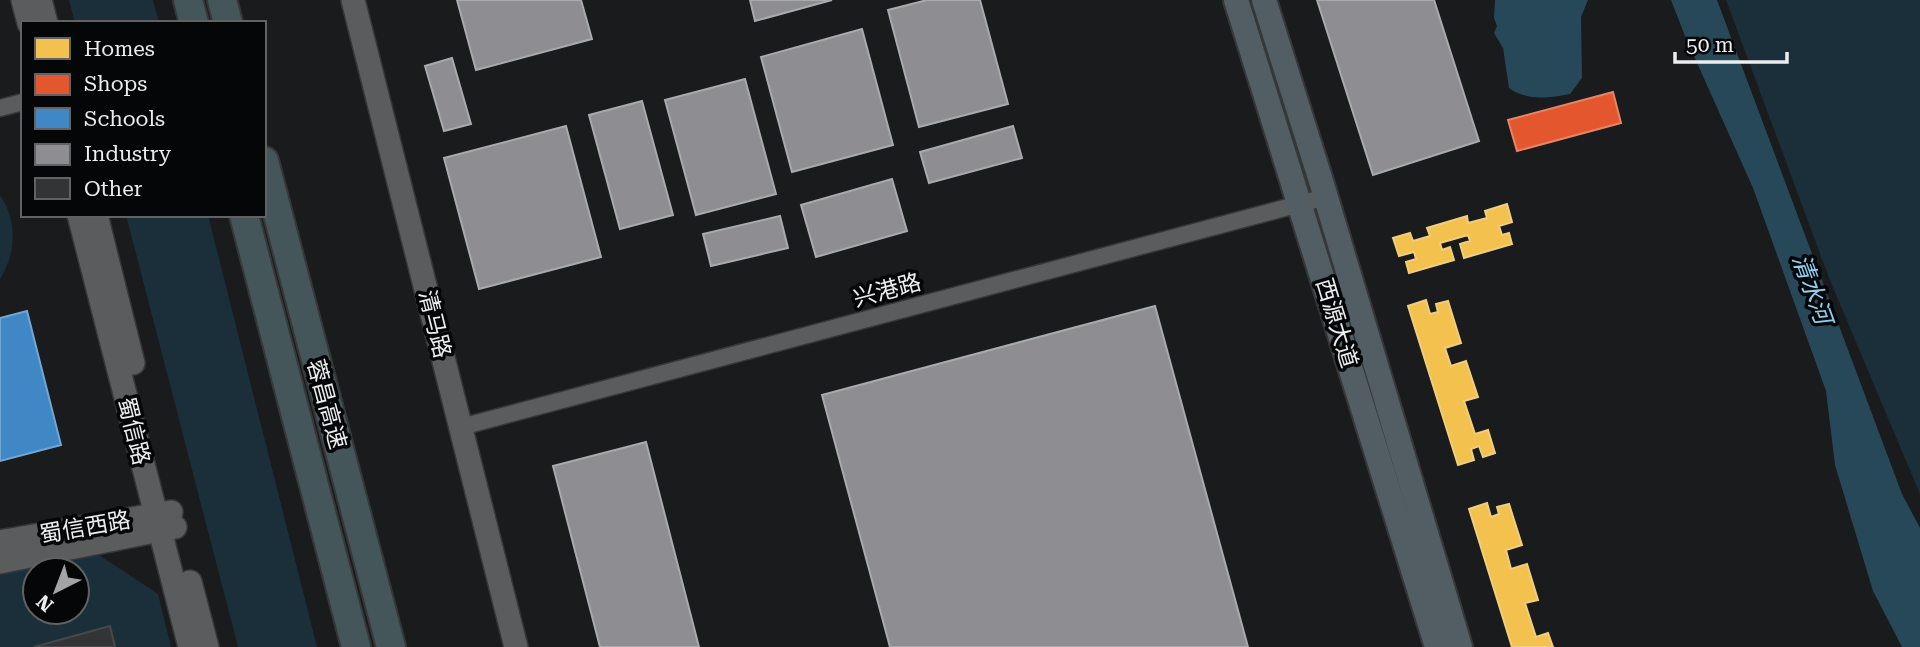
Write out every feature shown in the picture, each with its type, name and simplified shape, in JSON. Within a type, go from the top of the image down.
[{"type":"highway","points":[[188,0],[193,21]]},
{"type":"highway","points":[[222,0],[227,21]]},
{"type":"highway","name":"蓉昌高速","points":[[266,169],[391,647]]},
{"type":"highway","name":"蓉昌高速","points":[[245,217],[356,647]]},
{"type":"main road","name":"西源大道","points":[[1236,0],[1437,647]]},
{"type":"main road","name":"西源大道","points":[[1264,0],[1326,197],[1460,647]]},
{"type":"street","points":[[23,0],[28,21]]},
{"type":"street","points":[[40,0],[45,21]]},
{"type":"street","name":"清马路","points":[[353,0],[516,647]]},
{"type":"street","points":[[0,108],[21,103]]},
{"type":"street","name":"兴港路","points":[[461,427],[1326,197]]},
{"type":"street","name":"蜀信路","points":[[80,217],[165,521],[207,647]]},
{"type":"street","name":"蜀信路","points":[[96,217],[165,521],[190,647]]},
{"type":"street","name":"蜀信西路","points":[[0,542],[75,527],[165,521]]},
{"type":"street","name":"蜀信西路","points":[[0,562],[165,521]]},
{"type":"shaded area","points":[[69,0],[153,0],[158,21],[74,21]]},
{"type":"shaded area","points":[[1726,0],[1920,0],[1920,494],[1829,278]]},
{"type":"shaded area","points":[[0,195],[10,216],[13,237],[9,259],[0,279]]},
{"type":"shaded area","points":[[127,217],[209,217],[317,647],[238,647]]},
{"type":"shaded area","points":[[96,553],[158,594],[171,647],[0,647],[0,572],[21,568],[21,626],[91,626],[91,556],[81,556]]},
{"type":"water","points":[[1495,0],[1588,0],[1581,17],[1582,78],[1570,94],[1530,97],[1509,88],[1503,48],[1494,33],[1497,26],[1494,18]]},
{"type":"water","name":"清水河","points":[[1671,0],[1717,0],[1902,494],[1920,528],[1920,647],[1902,647],[1873,591],[1835,465],[1826,391],[1753,188]]},
{"type":"building: Homes","points":[[1507,204],[1512,222],[1499,226],[1502,235],[1509,233],[1512,244],[1464,258],[1460,244],[1470,241],[1468,235],[1440,243],[1442,250],[1450,247],[1454,260],[1409,273],[1406,262],[1416,259],[1414,252],[1399,256],[1393,238],[1410,233],[1413,241],[1430,236],[1427,228],[1467,216],[1468,223],[1487,218],[1485,211]]},
{"type":"building: Homes","points":[[1426,300],[1430,314],[1438,312],[1436,304],[1448,301],[1461,343],[1445,348],[1451,366],[1466,361],[1478,397],[1464,401],[1475,434],[1488,430],[1495,453],[1483,457],[1479,446],[1471,449],[1474,460],[1458,465],[1408,306]]},
{"type":"building: Homes","points":[[1487,503],[1491,517],[1499,514],[1497,507],[1509,504],[1522,545],[1506,550],[1511,569],[1527,564],[1538,600],[1525,603],[1536,637],[1548,633],[1553,647],[1512,647],[1469,509]]},
{"type":"building: Shops","points":[[1613,92],[1621,123],[1517,151],[1508,120]]},
{"type":"building: Schools","points":[[27,311],[61,445],[0,461],[0,318]]},
{"type":"building: Industry","points":[[457,0],[581,0],[592,39],[476,70]]},
{"type":"building: Industry","points":[[750,0],[832,0],[755,21]]},
{"type":"building: Industry","points":[[927,0],[980,0],[1008,104],[919,127],[888,10]]},
{"type":"building: Industry","points":[[1317,0],[1434,0],[1479,141],[1373,175]]},
{"type":"building: Industry","points":[[862,29],[893,145],[792,172],[761,57]]},
{"type":"building: Industry","points":[[452,58],[471,124],[444,131],[425,66]]},
{"type":"building: Industry","points":[[745,79],[776,194],[696,215],[665,100]]},
{"type":"building: Industry","points":[[642,101],[673,215],[620,229],[589,115]]},
{"type":"building: Industry","points":[[566,126],[601,257],[479,289],[444,158]]},
{"type":"building: Industry","points":[[1013,126],[1022,158],[929,183],[920,152]]},
{"type":"building: Industry","points":[[892,179],[907,231],[816,257],[801,205]]},
{"type":"building: Industry","points":[[780,216],[788,248],[711,266],[703,234]]},
{"type":"building: Industry","points":[[1155,306],[1248,647],[890,647],[822,395]]},
{"type":"building: Industry","points":[[646,442],[699,647],[600,647],[553,466]]},
{"type":"building: Other","points":[[110,626],[115,647],[34,647]]}]
